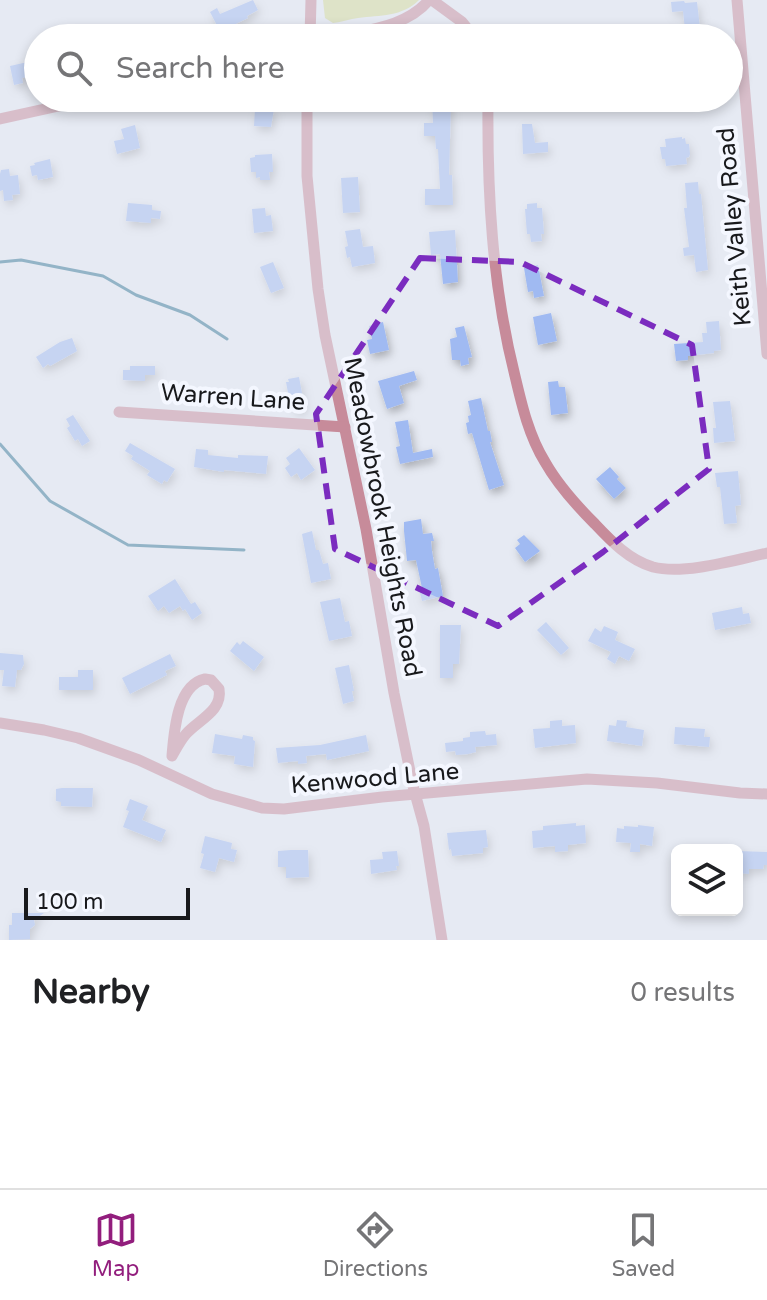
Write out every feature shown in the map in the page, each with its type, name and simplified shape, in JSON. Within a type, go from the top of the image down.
[{"type":"street","points":[[310,24],[311,0]]},
{"type":"street","points":[[386,24],[413,15],[430,0],[464,24]]},
{"type":"street","name":"Keith Valley Road","points":[[737,0],[739,24]]},
{"type":"street","name":"Keith Valley Road","points":[[743,71],[767,354]]},
{"type":"street","points":[[0,119],[32,112]]},
{"type":"street","name":"Meadowbrook Heights Road","points":[[307,112],[307,176],[325,335],[366,529],[399,719],[428,847],[442,940]]},
{"type":"street","points":[[488,112],[489,202],[500,304],[524,412],[544,462],[582,511],[637,561],[677,569],[767,553]]},
{"type":"street","name":"Warren Lane","points":[[119,412],[345,427]]},
{"type":"street","points":[[167,773],[186,690],[199,680],[211,680],[219,689],[219,702],[184,736],[172,756]]},
{"type":"street","name":"Kenwood Lane","points":[[0,723],[78,738],[139,760],[212,794],[262,808],[284,809],[587,779],[767,794]]},
{"type":"highlighted area","points":[[420,258],[520,262],[692,345],[709,469],[603,552],[498,626],[335,549],[316,414]]},
{"type":"green space","points":[[323,0],[419,0],[398,12],[333,23],[325,18]]},
{"type":"building","points":[[253,0],[258,10],[235,24],[216,24],[210,12],[217,8],[220,14]]},
{"type":"building","points":[[671,2],[697,2],[700,24],[684,24],[683,11],[672,12]]},
{"type":"building","points":[[24,63],[23,83],[14,85],[10,66]]},
{"type":"building","points":[[255,112],[274,112],[271,127],[254,126]]},
{"type":"building","points":[[433,112],[451,112],[449,175],[452,175],[453,205],[425,205],[425,189],[440,189],[435,136],[424,136],[424,123],[433,123]]},
{"type":"building","points":[[522,124],[532,124],[535,143],[548,142],[548,152],[523,154]]},
{"type":"building","points":[[135,125],[140,148],[117,154],[114,141],[124,139],[121,129]]},
{"type":"building","points":[[682,137],[689,144],[687,164],[666,166],[660,147],[666,147],[665,139]]},
{"type":"building","points":[[272,154],[270,180],[256,178],[256,172],[251,172],[250,158]]},
{"type":"building","points":[[50,159],[53,177],[38,180],[37,175],[32,176],[30,166]]},
{"type":"building","points":[[9,169],[10,176],[18,175],[20,194],[12,195],[13,200],[4,201],[3,190],[0,191],[0,174],[1,170]]},
{"type":"building","points":[[358,177],[360,212],[343,213],[341,178]]},
{"type":"building","points":[[698,182],[708,270],[696,272],[694,255],[684,256],[683,248],[689,247],[684,208],[687,208],[685,183]]},
{"type":"building","points":[[128,203],[152,205],[152,210],[161,211],[160,219],[151,218],[151,223],[126,221]]},
{"type":"building","points":[[537,203],[537,208],[542,208],[544,234],[541,234],[542,241],[531,242],[530,234],[527,234],[525,209],[527,204]]},
{"type":"building","points":[[265,208],[266,216],[271,215],[273,231],[254,233],[252,209]]},
{"type":"building","points":[[360,229],[363,247],[373,246],[375,263],[352,267],[350,257],[347,258],[345,231]]},
{"type":"building","points":[[455,230],[458,282],[443,284],[440,254],[431,255],[429,232]]},
{"type":"building","points":[[273,262],[284,288],[271,293],[260,267]]},
{"type":"building","points":[[538,265],[544,296],[534,298],[533,291],[528,292],[524,268]]},
{"type":"building","points":[[551,313],[557,341],[538,345],[533,317]]},
{"type":"building","points":[[719,321],[721,350],[676,361],[674,344],[703,342],[702,333],[707,333],[706,322]]},
{"type":"building","points":[[383,322],[389,350],[370,354],[367,340],[372,339],[369,326]]},
{"type":"building","points":[[464,326],[472,357],[468,358],[469,364],[461,366],[460,360],[452,360],[450,339],[457,337],[455,328]]},
{"type":"building","points":[[72,338],[77,351],[43,368],[36,357]]},
{"type":"building","points":[[130,366],[155,366],[155,375],[145,375],[145,381],[123,380],[123,370],[130,370]]},
{"type":"building","points":[[414,371],[417,380],[399,386],[404,403],[387,409],[378,381]]},
{"type":"building","points":[[299,377],[305,409],[295,411],[286,382]]},
{"type":"building","points":[[558,381],[559,387],[565,387],[568,413],[551,415],[548,382]]},
{"type":"building","points":[[481,398],[490,442],[504,485],[489,490],[472,433],[468,434],[466,423],[471,415],[468,401]]},
{"type":"building","points":[[730,401],[735,441],[714,443],[713,402]]},
{"type":"building","points":[[73,415],[90,441],[82,446],[67,428],[70,426],[66,419]]},
{"type":"building","points":[[408,420],[413,453],[432,449],[433,457],[400,464],[395,422]]},
{"type":"building","points":[[130,443],[175,469],[167,482],[164,480],[162,484],[147,475],[150,471],[131,459],[133,456],[125,451]]},
{"type":"building","points":[[299,448],[315,470],[301,480],[297,473],[291,477],[285,468],[290,464],[286,458]]},
{"type":"building","points":[[196,449],[208,450],[208,455],[238,458],[238,455],[268,456],[266,474],[194,467]]},
{"type":"building","points":[[610,467],[626,488],[614,499],[596,479]]},
{"type":"building","points":[[738,471],[741,505],[735,506],[737,523],[724,524],[720,487],[717,487],[715,473]]},
{"type":"building","points":[[421,519],[423,534],[432,533],[435,569],[438,568],[443,596],[422,601],[416,560],[407,561],[404,531],[404,522]]},
{"type":"building","points":[[312,531],[316,550],[319,550],[323,564],[328,563],[331,579],[311,583],[302,534]]},
{"type":"building","points":[[524,535],[540,551],[525,562],[515,548],[520,544],[517,540]]},
{"type":"building","points":[[175,579],[191,604],[195,602],[202,613],[192,620],[180,606],[169,613],[164,606],[158,611],[148,596]]},
{"type":"building","points":[[340,598],[345,622],[349,621],[352,636],[329,641],[320,602]]},
{"type":"building","points":[[742,607],[743,614],[749,613],[751,623],[715,630],[712,613]]},
{"type":"building","points":[[546,622],[569,648],[561,655],[537,630]]},
{"type":"building","points":[[440,625],[461,625],[459,664],[453,664],[453,678],[440,678]]},
{"type":"building","points":[[604,626],[618,632],[615,640],[635,649],[629,661],[619,656],[615,664],[607,659],[611,652],[588,641],[595,628],[601,632]]},
{"type":"building","points":[[243,641],[264,657],[254,671],[230,651],[237,642],[240,645]]},
{"type":"building","points":[[0,653],[23,655],[24,664],[21,670],[17,670],[15,687],[2,686],[4,670],[0,670]]},
{"type":"building","points":[[170,654],[176,666],[165,671],[167,675],[130,694],[122,678]]},
{"type":"building","points":[[349,665],[354,701],[343,704],[335,668]]},
{"type":"building","points":[[78,670],[93,670],[93,690],[59,690],[59,677],[78,677]]},
{"type":"building","points":[[562,720],[562,726],[575,725],[576,743],[535,748],[533,729],[550,728],[550,721]]},
{"type":"building","points":[[617,720],[627,721],[626,727],[644,730],[642,746],[607,741],[609,725],[616,726]]},
{"type":"building","points":[[675,727],[705,729],[704,737],[710,737],[709,747],[674,744]]},
{"type":"building","points":[[485,731],[486,735],[496,734],[497,745],[475,747],[476,752],[468,754],[446,752],[445,743],[463,741],[463,738],[470,737],[470,732]]},
{"type":"building","points":[[215,734],[242,739],[243,735],[253,737],[253,767],[234,764],[235,756],[212,753]]},
{"type":"building","points":[[366,735],[369,751],[327,760],[326,754],[306,756],[307,763],[278,763],[276,748],[320,745]]},
{"type":"building","points":[[93,788],[92,807],[61,806],[61,802],[56,801],[56,789]]},
{"type":"building","points":[[130,799],[148,806],[142,820],[166,830],[161,842],[123,827]]},
{"type":"building","points":[[576,823],[576,826],[585,825],[586,843],[568,845],[568,851],[555,852],[555,846],[533,848],[532,831],[543,830],[543,826]]},
{"type":"building","points":[[638,825],[654,827],[652,846],[640,844],[640,852],[630,852],[631,843],[616,842],[617,828]]},
{"type":"building","points":[[486,830],[488,847],[483,848],[483,853],[452,856],[447,833]]},
{"type":"building","points":[[205,836],[232,843],[231,849],[237,850],[234,862],[219,858],[215,872],[200,868]]},
{"type":"building","points":[[308,850],[309,877],[286,878],[286,867],[278,867],[278,851]]},
{"type":"building","points":[[397,851],[397,870],[371,874],[370,860],[383,859],[382,852]]},
{"type":"building","points":[[743,851],[767,852],[767,865],[763,869],[749,869],[749,874],[743,874]]},
{"type":"building","points":[[12,913],[44,913],[34,920],[30,939],[9,940]]},
{"type":"waterway","points":[[0,262],[21,260],[103,276],[136,295],[190,315],[227,339]]},
{"type":"waterway","points":[[0,444],[50,501],[128,545],[244,550]]}]
